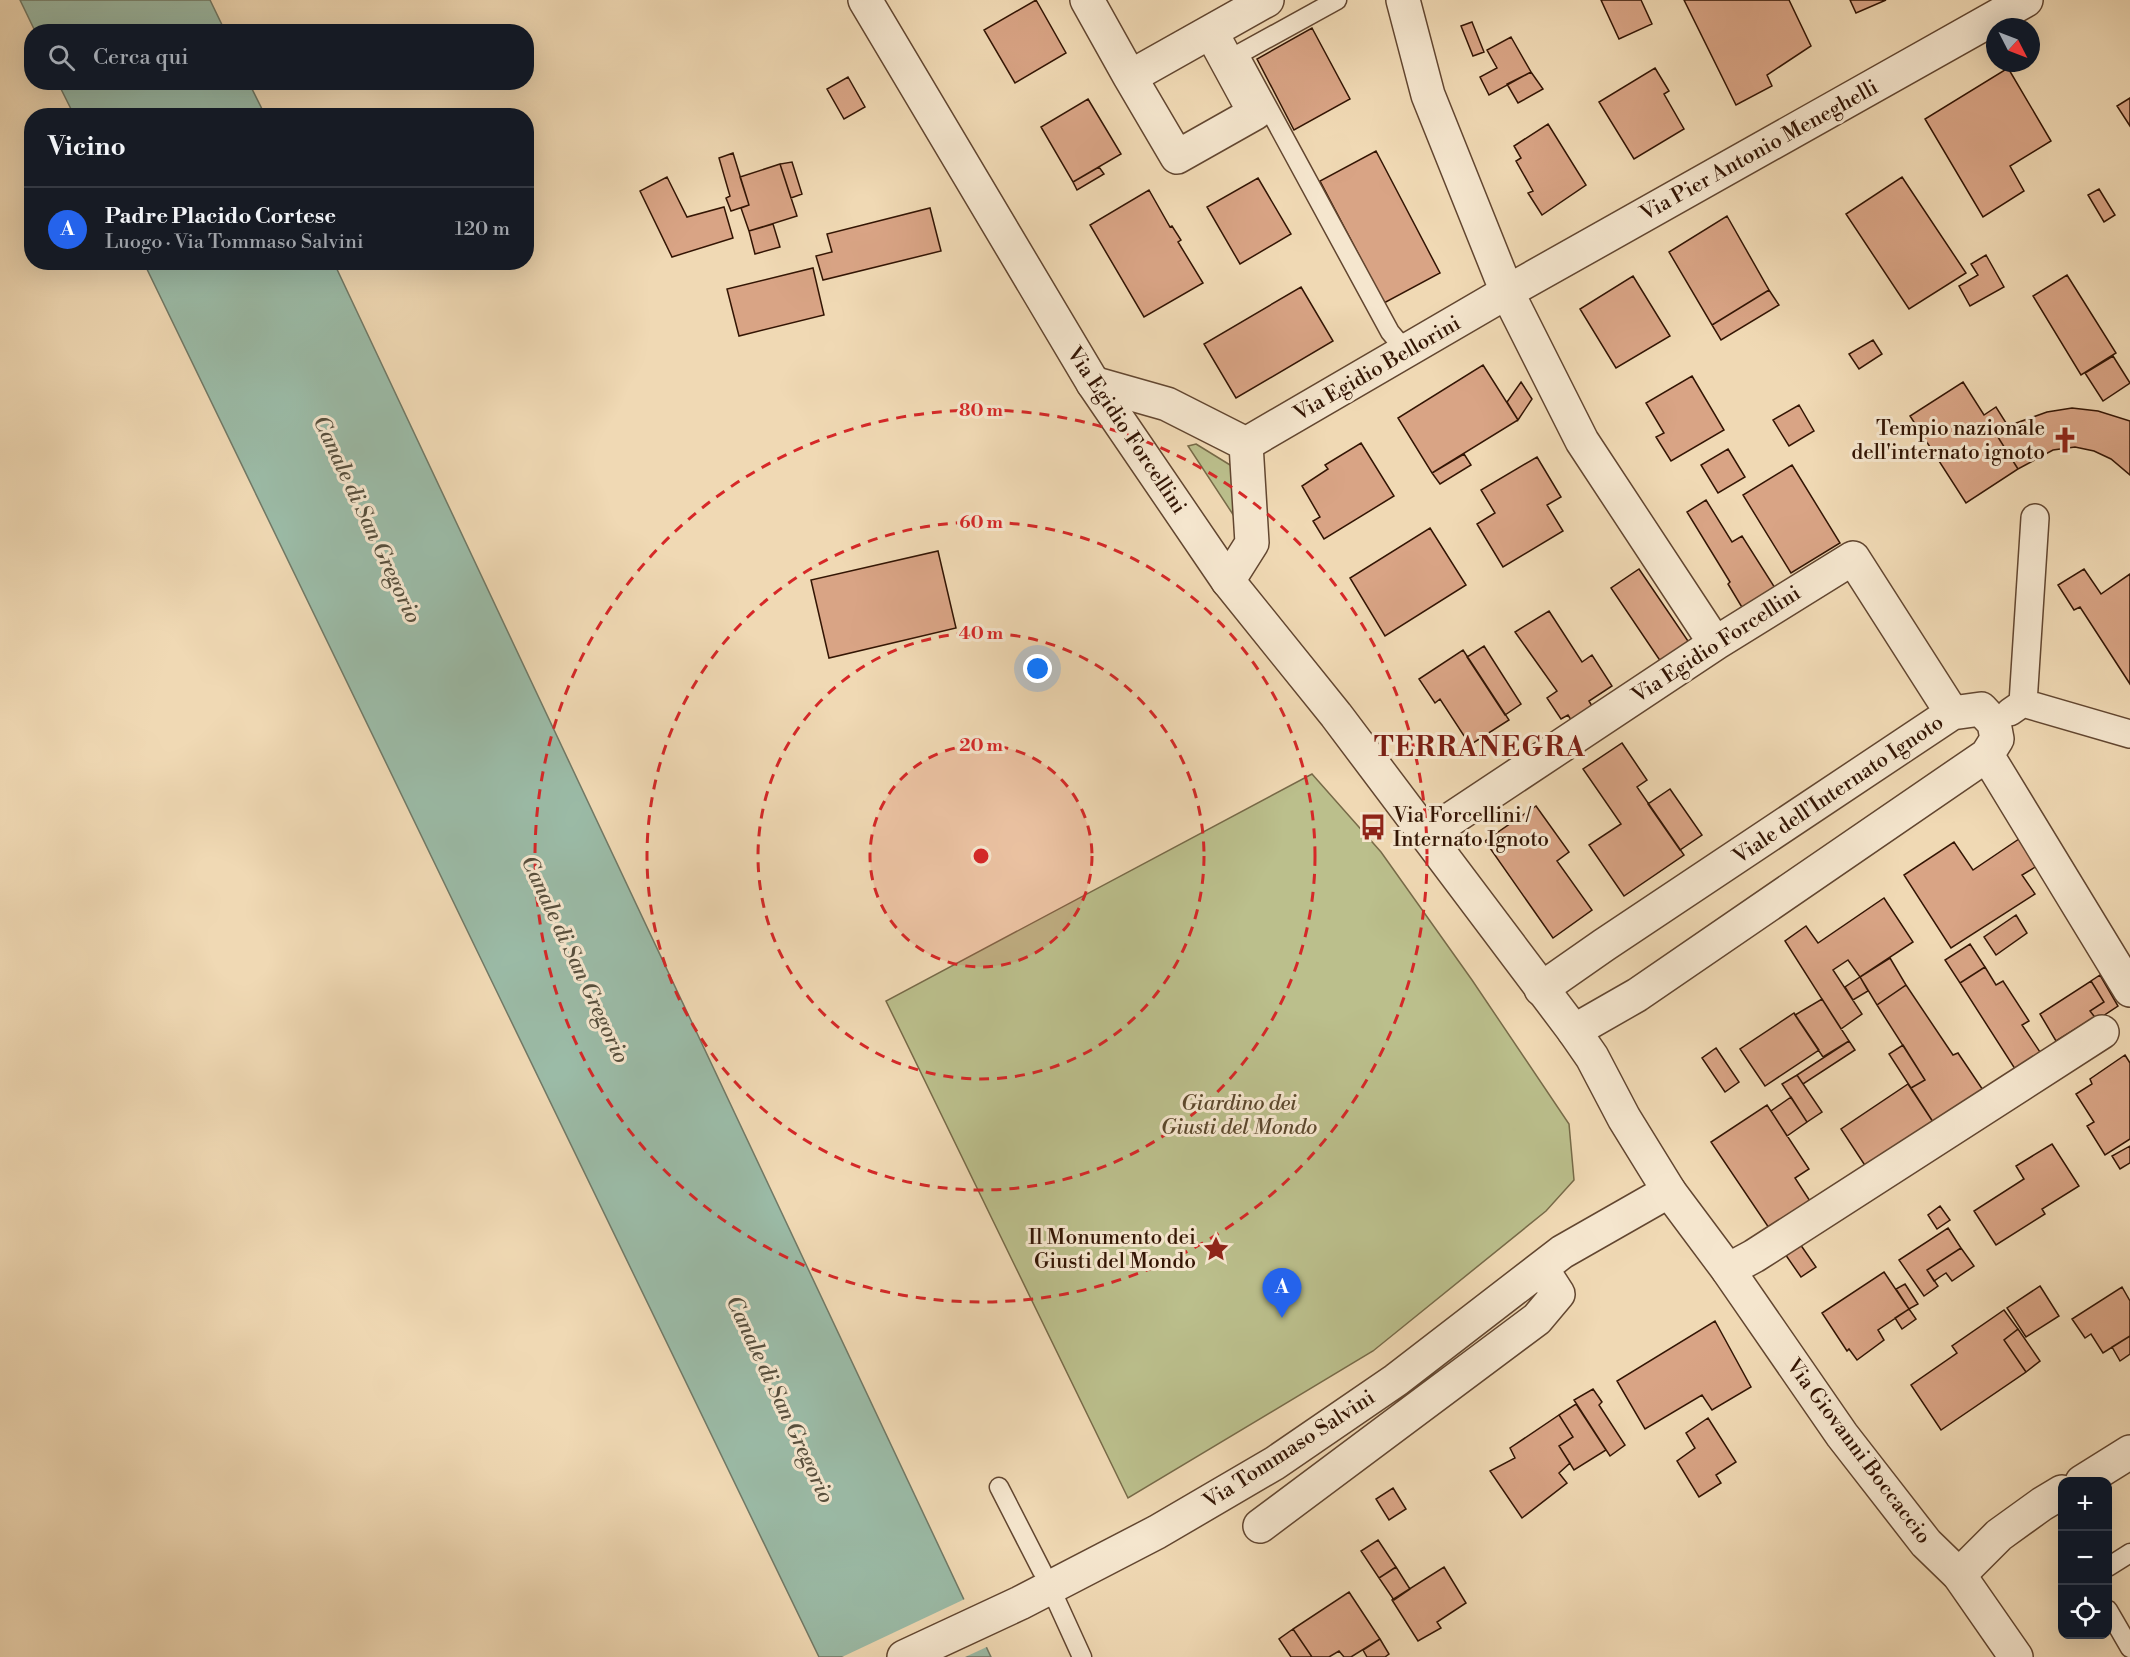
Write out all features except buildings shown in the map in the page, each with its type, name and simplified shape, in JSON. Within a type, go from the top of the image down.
[{"type":"street","name":"Via Egidio Forcellini","points":[[865,0],[1093,383],[1228,581],[1328,706],[1574,1031],[1592,1057],[1624,1118],[1669,1191]]},
{"type":"street","points":[[1087,0],[1177,157],[1255,113],[1210,32]]},
{"type":"street","points":[[1130,77],[1267,0]]},
{"type":"street","points":[[1402,0],[1428,96],[1507,292],[1582,441],[1712,637]]},
{"type":"street","name":"Via Pier Antonio Meneghelli","points":[[1507,292],[2014,3]]},
{"type":"street","name":"Via Egidio Bellorini","points":[[1246,444],[1507,292]]},
{"type":"street","points":[[1093,383],[1167,404],[1246,444],[1252,543],[1228,581]]},
{"type":"street","points":[[2023,703],[2035,518]]},
{"type":"street","name":"Via Egidio Forcellini","points":[[1427,835],[1712,637],[1853,558],[1952,713]]},
{"type":"street","points":[[1574,1031],[1637,994],[1987,755],[1997,739],[1994,723],[2023,703]]},
{"type":"street","points":[[2023,703],[2130,734]]},
{"type":"street","name":"Viale dell'Internato Ignoto","points":[[1541,989],[1952,713],[1981,709],[1994,723]]},
{"type":"street","points":[[1987,755],[2130,990]]},
{"type":"street","points":[[1728,1270],[2102,1032]]},
{"type":"street","name":"Via Tommaso Salvini","points":[[904,1657],[1020,1603],[1157,1532],[1275,1463],[1396,1380],[1562,1252],[1669,1191]]},
{"type":"street","name":"Via Giovanni Boccaccio","points":[[1669,1191],[1728,1270],[1842,1435],[1926,1543],[1959,1575],[2016,1657]]},
{"type":"street","name":"Via Tommaso Salvini","points":[[1260,1526],[1537,1318],[1558,1294],[1542,1269]]},
{"type":"street","points":[[2090,1477],[2130,1452]]},
{"type":"street","points":[[1959,1575],[1999,1535],[2058,1495]]},
{"type":"lane","points":[[1337,0],[1239,54],[1390,332],[1406,351]]},
{"type":"lane","points":[[999,1486],[1042,1571]]},
{"type":"lane","points":[[2112,1565],[2130,1554]]},
{"type":"lane","points":[[1056,1600],[1082,1657]]},
{"type":"lane","points":[[2112,1617],[2130,1648]]},
{"type":"green space","points":[[1196,444],[1235,468],[1234,516],[1188,446]]},
{"type":"green space","name":"Giardino dei Giusti del Mondo","points":[[1312,774],[1381,852],[1472,980],[1569,1124],[1574,1180],[1546,1211],[1373,1351],[1128,1498],[886,1001]]},
{"type":"water","points":[[20,0],[210,0],[222,24],[32,24]]},
{"type":"water","points":[[62,90],[252,90],[262,108],[70,108]]},
{"type":"water","name":"Canale di San Gregorio","points":[[147,270],[337,270],[991,1657],[819,1657]]},
{"type":"pier","points":[[967,1598],[989,1646],[965,1657],[842,1657]]},
{"type":"place","name":"Tempio nazionale dell'internato ignoto","points":[[2065,440]]},
{"type":"place","name":"Via Forcellini / Internato Ignoto","points":[[1373,827]]},
{"type":"place","name":"Il Monumento dei Giusti del Mondo","points":[[1216,1249]]},
{"type":"place","name":"Padre Placido Cortese","points":[[1282,1318]]},
{"type":"district","name":"TERRANEGRA","points":[[1480,747]]}]
